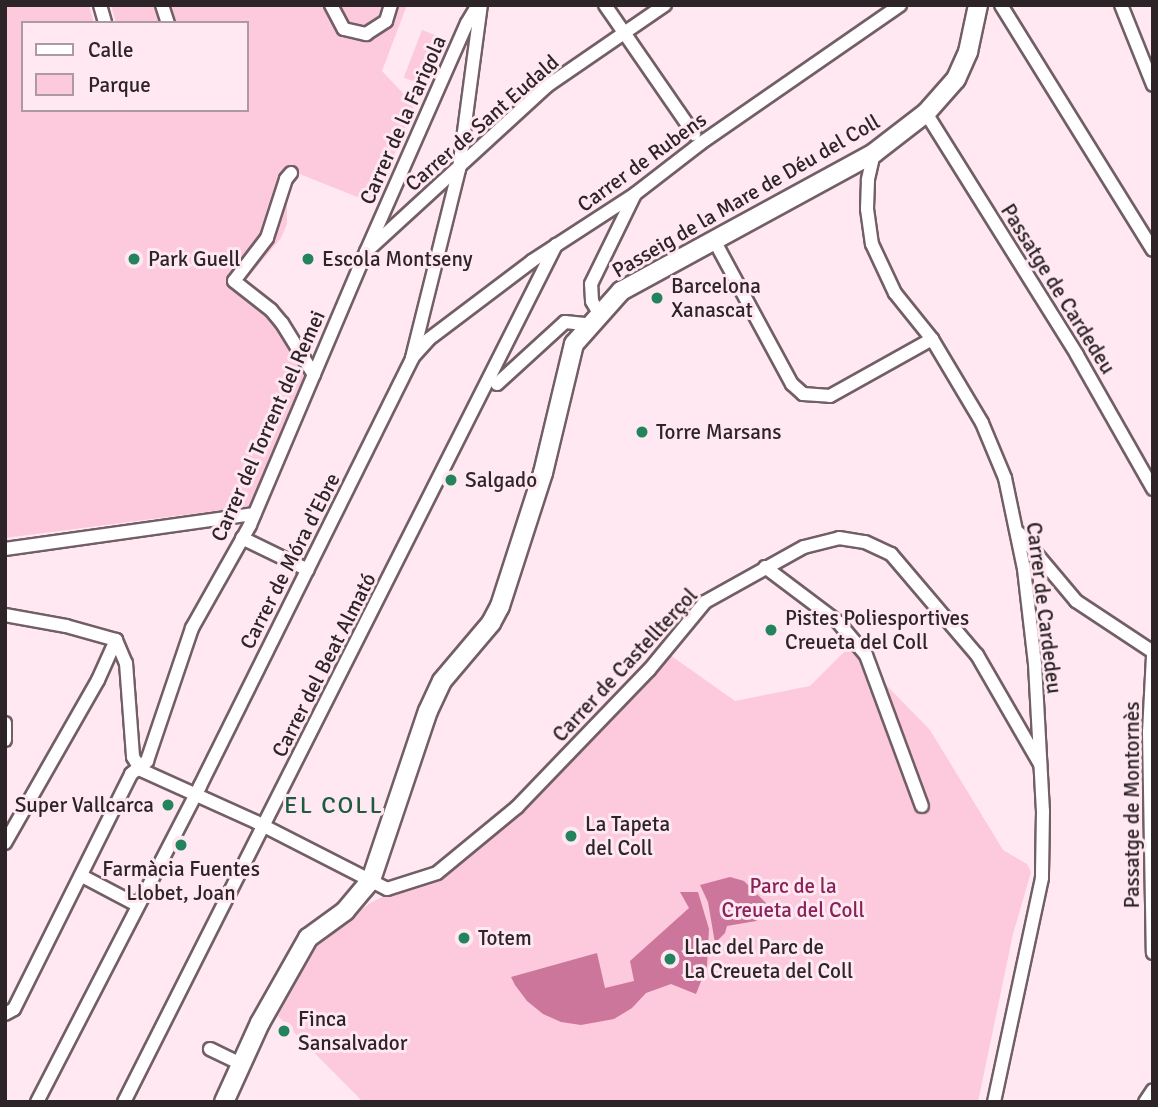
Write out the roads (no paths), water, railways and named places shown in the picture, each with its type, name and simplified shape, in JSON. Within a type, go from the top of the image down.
[{"type":"street","points":[[331,5],[344,29],[366,34],[386,21],[391,5]]},
{"type":"street","name":"Carrer de Móra d'Ebre","points":[[37,1102],[308,570],[412,358],[459,169],[480,5]]},
{"type":"street","name":"Carrer de la Farigola","points":[[366,252],[467,23],[480,5]]},
{"type":"street","points":[[605,5],[694,134]]},
{"type":"street","name":"Carrer de Sant Eudald","points":[[366,252],[547,86],[665,5]]},
{"type":"street","name":"Carrer de Rubens","points":[[412,358],[429,339],[556,245],[635,194],[699,145],[900,5]]},
{"type":"street","name":"Passeig de la Mare de Déu del Coll","points":[[224,1102],[260,1023],[308,938],[345,911],[371,880],[428,711],[442,681],[491,623],[500,606],[543,473],[571,349],[621,291],[873,153],[926,113],[956,79],[968,52],[978,5]]},
{"type":"street","points":[[1001,5],[1153,250]]},
{"type":"street","points":[[1121,5],[1153,85]]},
{"type":"street","name":"Passatge de Cardedeu","points":[[926,113],[1077,355],[1153,489]]},
{"type":"street","name":"Carrer de Cardedeu","points":[[873,153],[867,209],[872,244],[895,293],[932,339],[982,423],[1004,478],[1016,530],[1035,664],[1042,878],[994,1102]]},
{"type":"street","points":[[291,173],[286,179],[267,238],[234,281],[271,310],[314,374]]},
{"type":"street","points":[[497,384],[565,322],[596,320],[591,284],[635,194]]},
{"type":"street","points":[[714,240],[792,384],[803,394],[830,396],[932,339]]},
{"type":"street","name":"Carrer del Beat Almató","points":[[124,1102],[556,245]]},
{"type":"street","name":"Carrer del Torrent del Remei","points":[[10,1011],[82,876],[131,774],[147,761],[192,628],[255,513],[366,252]]},
{"type":"street","points":[[5,549],[255,513]]},
{"type":"street","points":[[1016,530],[1076,601],[1153,654]]},
{"type":"street","points":[[242,538],[308,570]]},
{"type":"street","name":"Carrer de Castellterçol","points":[[139,767],[158,780],[263,827],[387,889],[437,873],[526,798],[649,670],[705,602],[765,566],[804,547],[839,538],[865,542],[891,554],[977,655],[1040,764]]},
{"type":"street","points":[[765,566],[838,622],[866,655],[922,806]]},
{"type":"street","points":[[5,615],[66,626],[116,640],[127,663],[133,757],[139,767]]},
{"type":"street","points":[[5,843],[98,680],[116,640]]},
{"type":"street","name":"Passatge de Montornès","points":[[1153,654],[1149,732],[1153,953]]},
{"type":"street","points":[[5,740],[6,725]]},
{"type":"street","points":[[82,876],[138,905]]},
{"type":"street","points":[[210,1049],[233,1060]]},
{"type":"street","points":[[1145,1102],[1153,1090]]},
{"type":"place","name":"Park Guell","points":[[134,259]]},
{"type":"place","name":"Escola Montseny","points":[[308,259]]},
{"type":"place","name":"Barcelona Xanascat","points":[[657,298]]},
{"type":"place","name":"Torre Marsans","points":[[642,432]]},
{"type":"place","name":"Salgado","points":[[451,480]]},
{"type":"place","name":"Pistes Poliesportives Creueta del Coll","points":[[771,630]]},
{"type":"place","name":"Super Vallcarca","points":[[168,805]]},
{"type":"place","name":"La Tapeta del Coll","points":[[571,836]]},
{"type":"place","name":"Farmàcia Fuentes Llobet, Joan","points":[[181,845]]},
{"type":"place","name":"Totem","points":[[464,938]]},
{"type":"place","name":"Llac del Parc de La Creueta del Coll","points":[[670,959]]},
{"type":"place","name":"Finca Sansalvador","points":[[284,1031]]},
{"type":"district","name":"EL COLL","points":[[334,806]]},
{"type":"park label","name":"Parc de la Creueta del Coll","points":[[793,898]]}]
